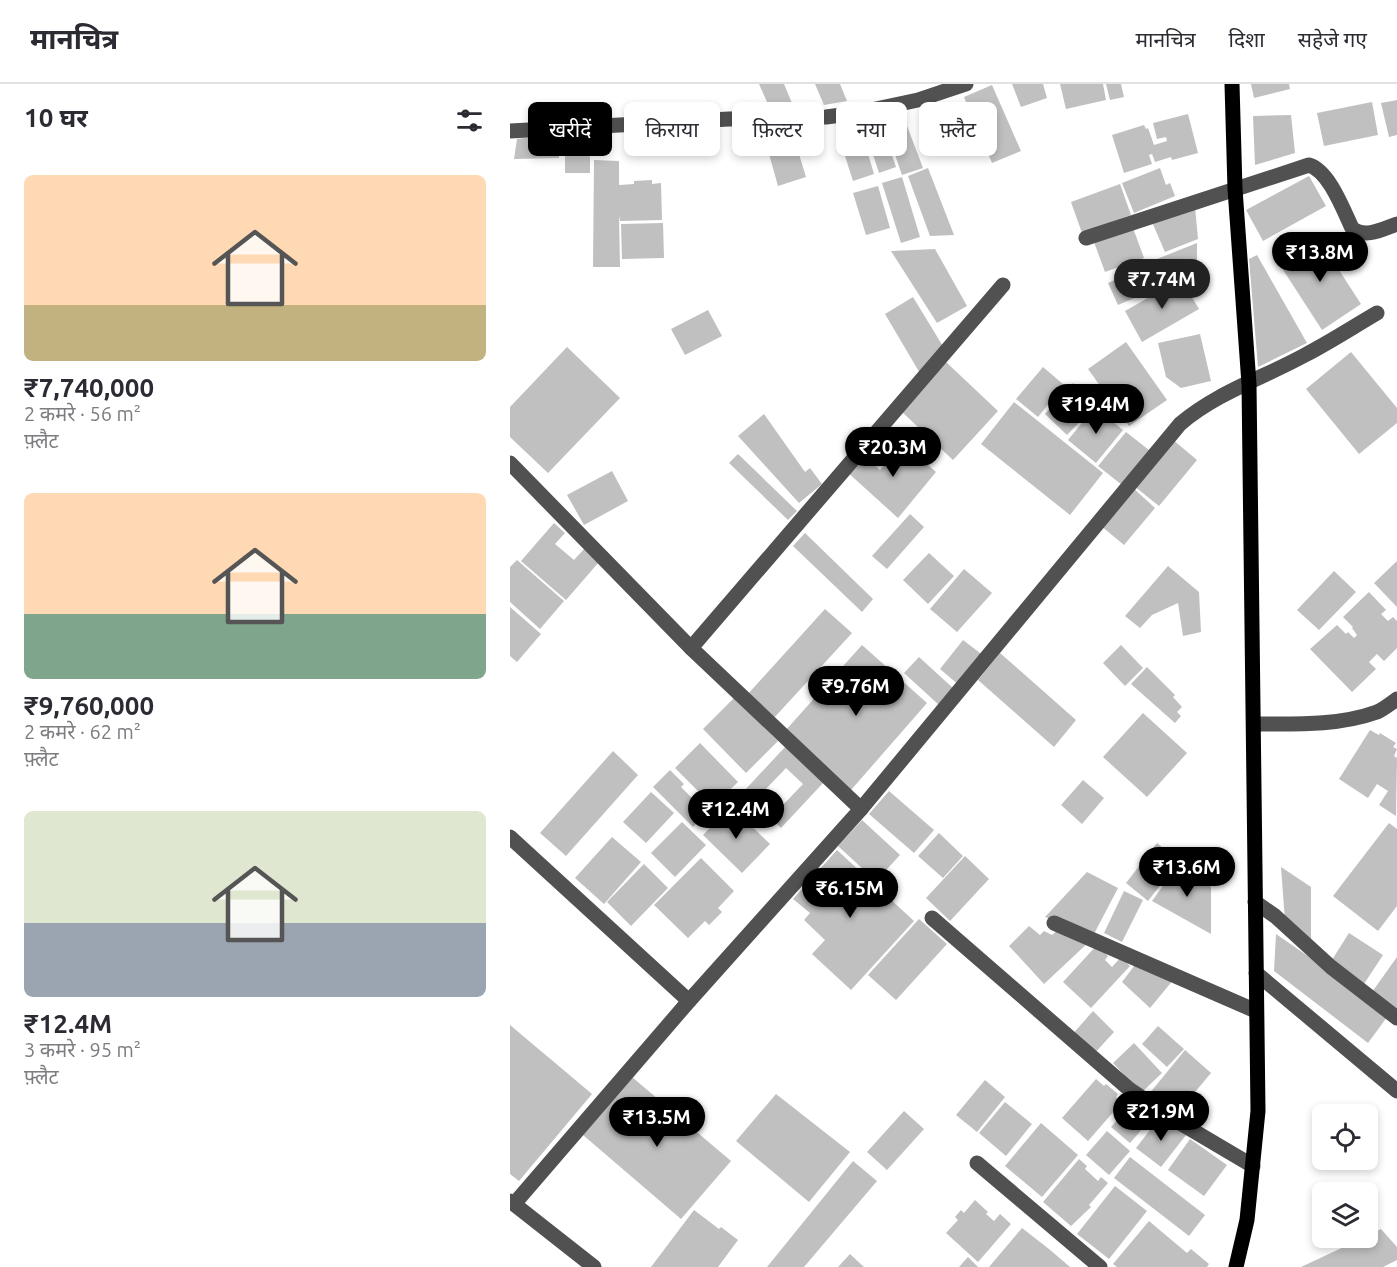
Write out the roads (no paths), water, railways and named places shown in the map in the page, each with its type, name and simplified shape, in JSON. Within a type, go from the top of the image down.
[{"type":"main road","points":[[1232,84],[1235,189],[1249,384],[1258,1111],[1247,1220],[1236,1267]]},
{"type":"street","points":[[510,131],[729,119],[826,117],[918,100],[966,84]]},
{"type":"street","points":[[1086,238],[1309,165],[1316,167],[1324,174],[1356,232],[1367,234],[1397,225]]},
{"type":"street","points":[[691,648],[1003,285]]},
{"type":"street","points":[[594,1267],[512,1202],[861,809],[1180,424],[1200,408],[1306,355],[1377,313]]},
{"type":"street","points":[[510,464],[691,648],[861,809]]},
{"type":"street","points":[[1255,724],[1305,724],[1349,720],[1379,711],[1397,699]]},
{"type":"street","points":[[510,837],[689,1001]]},
{"type":"street","points":[[1255,902],[1275,916],[1331,967],[1397,1018]]},
{"type":"street","points":[[932,918],[1129,1089],[1170,1117],[1253,1166]]},
{"type":"street","points":[[1054,923],[1256,1011]]},
{"type":"street","points":[[1256,973],[1397,1091]]},
{"type":"street","points":[[977,1163],[1100,1267]]}]
